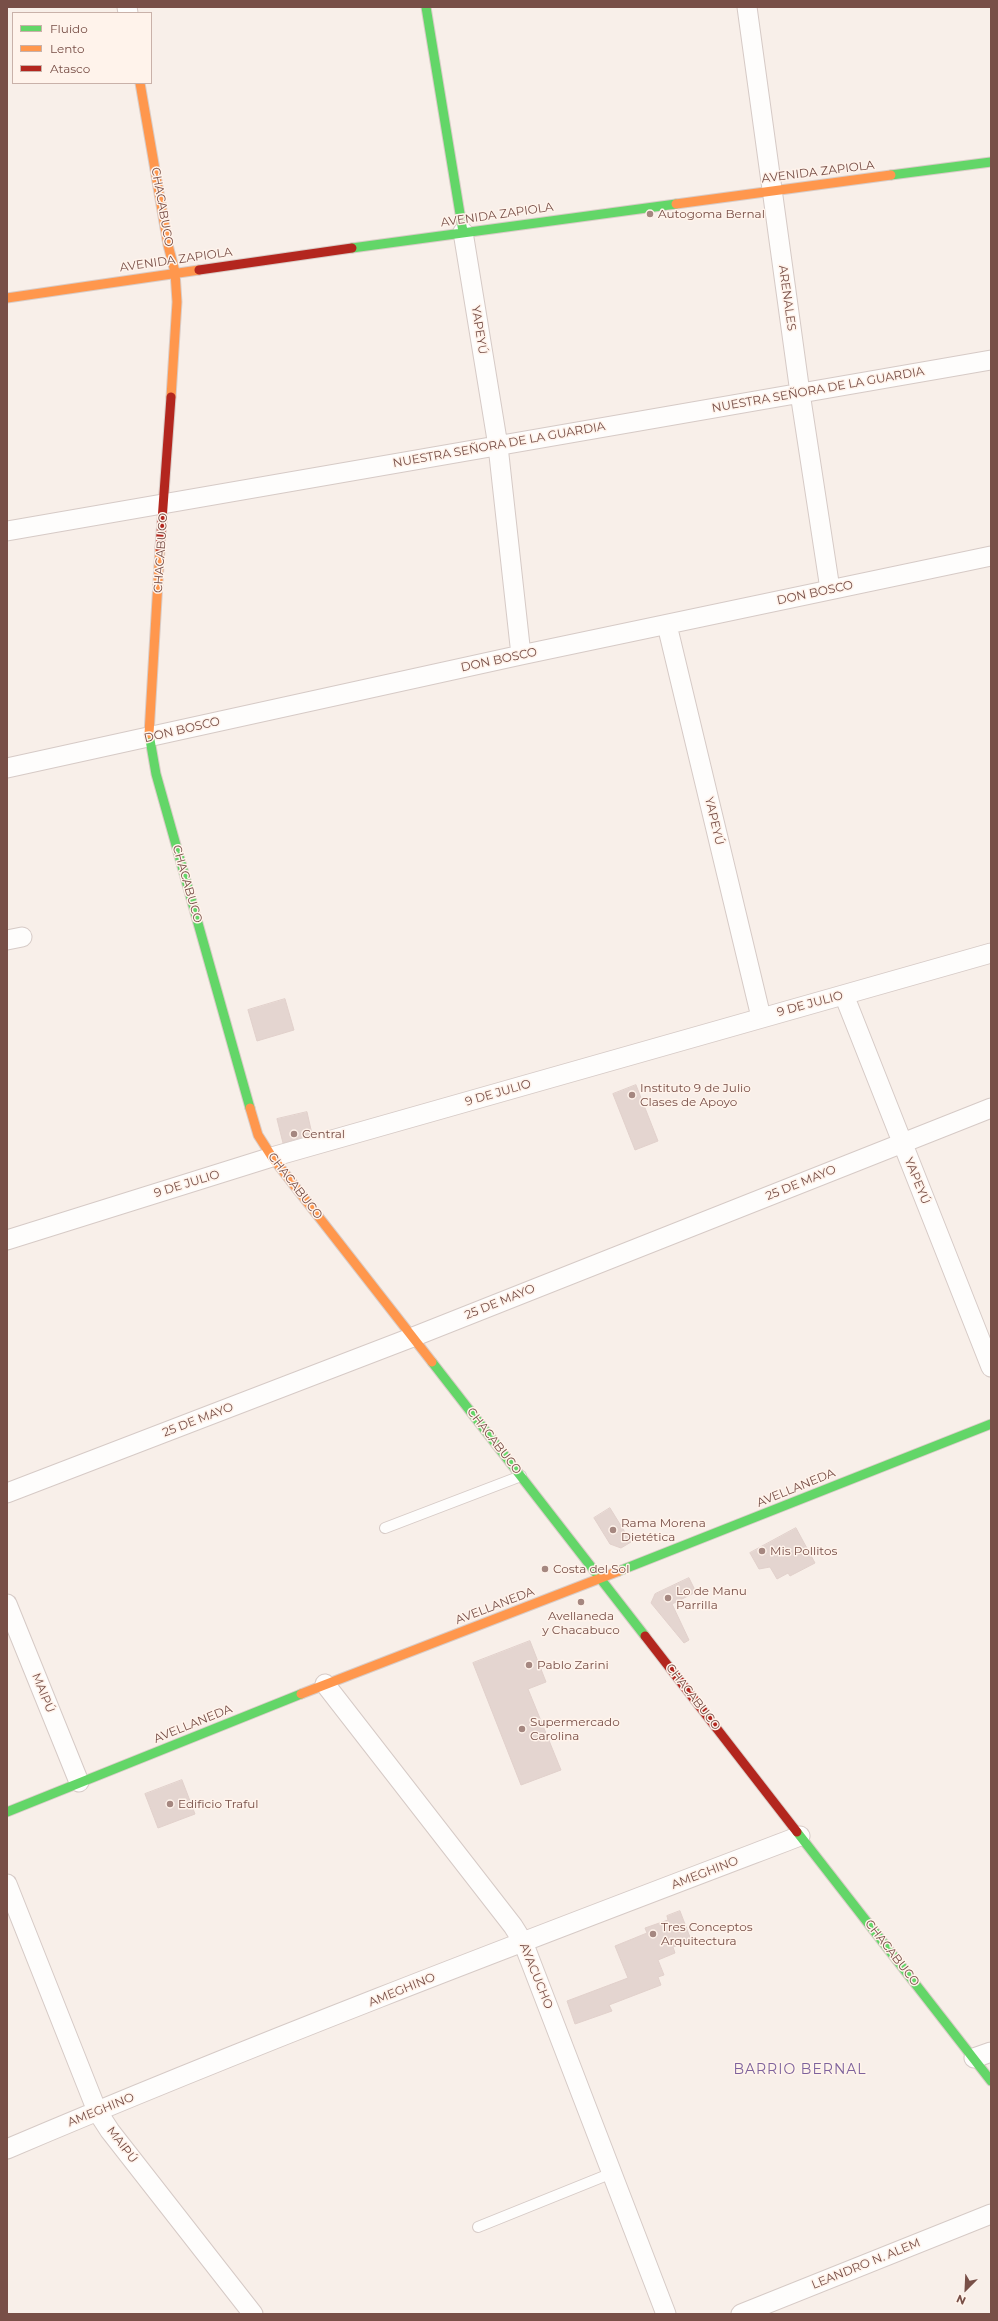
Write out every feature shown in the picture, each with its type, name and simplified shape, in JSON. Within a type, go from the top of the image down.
[{"type":"street","name":"YAPEYÚ","points":[[426,7],[498,446],[521,655]]},
{"type":"street","name":"ARENALES","points":[[747,7],[800,393],[830,589]]},
{"type":"street","name":"CHACABUCO","points":[[140,84],[168,245],[175,272],[177,302],[149,716],[149,737],[156,774],[256,1128],[272,1157],[991,2081]]},
{"type":"street","name":"AVENIDA ZAPIOLA","points":[[7,298],[175,272],[463,232],[991,162]]},
{"type":"street","name":"NUESTRA SEÑORA DE LA GUARDIA","points":[[7,531],[164,502],[498,446],[991,360]]},
{"type":"street","name":"DON BOSCO","points":[[7,768],[521,655],[991,556]]},
{"type":"street","name":"YAPEYÚ","points":[[666,625],[761,1017]]},
{"type":"street","name":"9 DE JULIO","points":[[7,1240],[272,1157],[761,1017],[991,953]]},
{"type":"street","name":"YAPEYÚ","points":[[844,995],[901,1143],[991,1367]]},
{"type":"street","name":"25 DE MAYO","points":[[7,1493],[413,1337],[991,1108]]},
{"type":"street","name":"AVELLANEDA","points":[[7,1812],[325,1684],[988,1430]]},
{"type":"street","name":"MAIPÚ","points":[[7,1604],[79,1782]]},
{"type":"street","name":"AYACUCHO","points":[[325,1684],[513,1926],[523,1942],[666,2314]]},
{"type":"street","name":"AMEGHINO","points":[[7,2149],[97,2111],[523,1942],[800,1836]]},
{"type":"street","name":"MAIPÚ","points":[[7,1884],[97,2111],[110,2131],[253,2314]]},
{"type":"street","points":[[974,2058],[991,2052]]},
{"type":"street","name":"LEANDRO N. ALEM","points":[[741,2314],[991,2214]]},
{"type":"lane","points":[[385,1528],[521,1476]]},
{"type":"lane","points":[[478,2227],[612,2174]]},
{"type":"building","points":[[285,999],[294,1030],[257,1041],[248,1010]]},
{"type":"building","points":[[636,1085],[658,1141],[635,1150],[613,1094]]},
{"type":"building","points":[[307,1112],[312,1134],[283,1143],[277,1119]]},
{"type":"building","name":"Rama Morena Dietética","points":[[610,1508],[631,1542],[621,1548],[610,1544],[594,1518]]},
{"type":"building","points":[[796,1528],[815,1563],[790,1576],[788,1573],[777,1579],[770,1567],[759,1569],[750,1553]]},
{"type":"building","name":"Lo de Manu Parrilla","points":[[689,1578],[696,1592],[672,1604],[689,1640],[684,1643],[651,1603],[655,1594]]},
{"type":"building","name":"Supermercado Carolina","points":[[530,1641],[546,1682],[528,1689],[561,1770],[521,1785],[473,1663]]},
{"type":"building","name":"Edificio Traful","points":[[182,1780],[195,1814],[158,1828],[145,1794]]},
{"type":"building","points":[[680,1911],[691,1940],[673,1947],[675,1953],[658,1960],[664,1975],[658,1977],[661,1985],[609,2005],[612,2011],[575,2024],[567,2001],[628,1978],[615,1946],[647,1933],[645,1928],[668,1920],[667,1916]]},
{"type":"traffic: fast","points":[[426,7],[463,232]]},
{"type":"traffic: fast","points":[[891,175],[991,162]]},
{"type":"traffic: fast","points":[[352,248],[676,204]]},
{"type":"traffic: fast","points":[[149,734],[156,774],[250,1108]]},
{"type":"traffic: fast","points":[[432,1362],[645,1636]]},
{"type":"traffic: fast","points":[[619,1571],[991,1424]]},
{"type":"traffic: fast","points":[[7,1812],[301,1694]]},
{"type":"traffic: fast","points":[[797,1832],[991,2081]]},
{"type":"traffic: slow","points":[[140,84],[168,245],[175,272],[177,302],[171,397]]},
{"type":"traffic: slow","points":[[676,204],[891,175]]},
{"type":"traffic: slow","points":[[7,298],[199,270]]},
{"type":"traffic: slow","points":[[149,734],[160,548]]},
{"type":"traffic: slow","points":[[250,1108],[258,1135],[272,1157],[432,1362]]},
{"type":"traffic: slow","points":[[301,1694],[619,1571]]},
{"type":"traffic: jam","points":[[199,270],[352,248]]},
{"type":"traffic: jam","points":[[160,548],[171,397]]},
{"type":"traffic: jam","points":[[645,1636],[797,1832]]},
{"type":"place","name":"Autogoma Bernal","points":[[650,214]]},
{"type":"place","name":"Instituto 9 de Julio Clases de Apoyo","points":[[632,1095]]},
{"type":"place","name":"Central","points":[[294,1134]]},
{"type":"place","name":"Rama Morena Dietética","points":[[613,1530]]},
{"type":"place","name":"Mis Pollitos","points":[[762,1551]]},
{"type":"place","name":"Costa del Sol","points":[[545,1569]]},
{"type":"place","name":"Lo de Manu Parrilla","points":[[668,1598]]},
{"type":"place","name":"Avellaneda y Chacabuco","points":[[581,1602]]},
{"type":"place","name":"Pablo Zarini","points":[[529,1665]]},
{"type":"place","name":"Supermercado Carolina","points":[[522,1729]]},
{"type":"place","name":"Edificio Traful","points":[[170,1804]]},
{"type":"place","name":"Tres Conceptos Arquitectura","points":[[653,1934]]},
{"type":"district","name":"BARRIO BERNAL","points":[[800,2070]]}]
